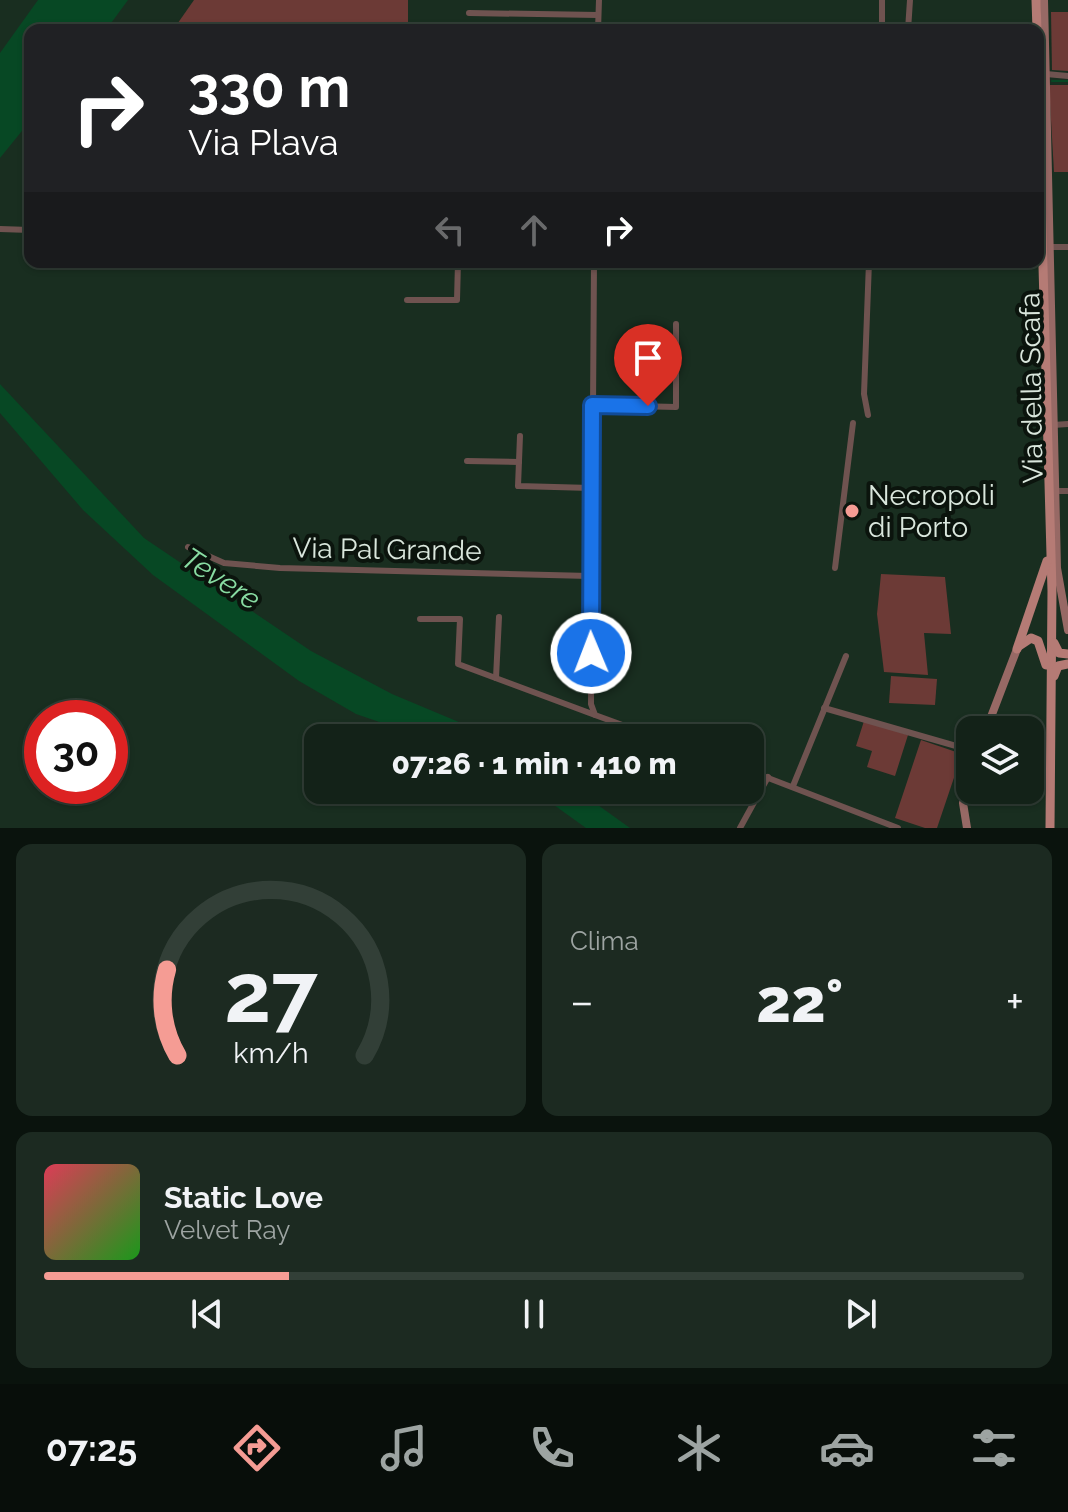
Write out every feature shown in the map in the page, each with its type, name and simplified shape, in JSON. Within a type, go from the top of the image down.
[{"type":"main road","points":[[1036,0],[1037,24]]},
{"type":"main road","points":[[1043,268],[1052,627],[1047,828]]},
{"type":"main road","points":[[1047,828],[1048,500]]},
{"type":"main road","points":[[1017,649],[1047,561]]},
{"type":"main road","points":[[1052,627],[1059,653],[1068,654]]},
{"type":"main road","points":[[1017,649],[1024,640],[1037,639],[1042,644],[1046,665]]},
{"type":"main road","points":[[1051,691],[1055,670],[1068,664]]},
{"type":"street","points":[[598,24],[599,0]]},
{"type":"street","points":[[882,0],[882,24]]},
{"type":"street","points":[[908,24],[910,0]]},
{"type":"street","name":"Via della Scafa","points":[[1044,0],[1044,189]]},
{"type":"street","points":[[469,13],[598,15]]},
{"type":"street","points":[[1046,74],[1068,76]]},
{"type":"street","points":[[0,229],[24,230]]},
{"type":"street","points":[[1044,246],[1068,247]]},
{"type":"street","name":"Via della Scafa","points":[[1044,264],[1055,491],[1068,630]]},
{"type":"street","points":[[407,300],[457,300],[458,268]]},
{"type":"street","points":[[594,268],[590,576],[591,704],[595,715]]},
{"type":"street","points":[[868,415],[864,394],[869,268]]},
{"type":"street","points":[[592,405],[676,407],[676,324]]},
{"type":"street","points":[[835,568],[853,423]]},
{"type":"street","points":[[1053,425],[1068,424]]},
{"type":"street","points":[[520,436],[518,486],[591,488]]},
{"type":"street","points":[[467,461],[519,462]]},
{"type":"street","points":[[1055,491],[1068,491]]},
{"type":"street","name":"Via Pal Grande","points":[[188,547],[224,563],[280,568],[590,576]]},
{"type":"street","points":[[496,678],[499,617]]},
{"type":"street","points":[[420,619],[460,619],[458,664],[620,724]]},
{"type":"street","points":[[991,716],[1017,649]]},
{"type":"street","points":[[793,786],[846,656]]},
{"type":"street","points":[[824,708],[956,746]]},
{"type":"street","points":[[764,776],[898,828]]},
{"type":"street","points":[[740,828],[768,777]]},
{"type":"street","points":[[963,804],[967,828]]},
{"type":"shaded area","points":[[38,0],[128,0],[110,24],[24,24],[24,128],[0,158],[0,53]]},
{"type":"shaded area","points":[[194,0],[408,0],[408,24],[177,24]]},
{"type":"shaded area","points":[[1051,12],[1068,12],[1068,71],[1052,70]]},
{"type":"shaded area","points":[[1049,85],[1068,85],[1068,172],[1054,172]]},
{"type":"shaded area","points":[[0,384],[144,538],[311,651],[392,694],[464,724],[385,724],[356,714],[299,681],[153,575],[83,510],[0,413]]},
{"type":"shaded area","points":[[881,574],[945,577],[951,634],[924,633],[928,675],[884,672],[877,614]]},
{"type":"shaded area","points":[[891,676],[937,679],[935,705],[889,703]]},
{"type":"shaded area","points":[[864,721],[908,735],[895,776],[867,767],[872,751],[856,746]]},
{"type":"shaded area","points":[[921,740],[956,752],[956,772],[937,828],[925,828],[895,818]]},
{"type":"shaded area","points":[[553,804],[597,804],[630,828],[586,828]]},
{"type":"waterway","points":[[1052,81],[1068,81]]},
{"type":"place","name":"Necropoli di Porto","points":[[852,511]]},
{"type":"route","points":[[591,653],[592,405],[648,406]]},
{"type":"water label","name":"Tevere","points":[[221,579]]}]
